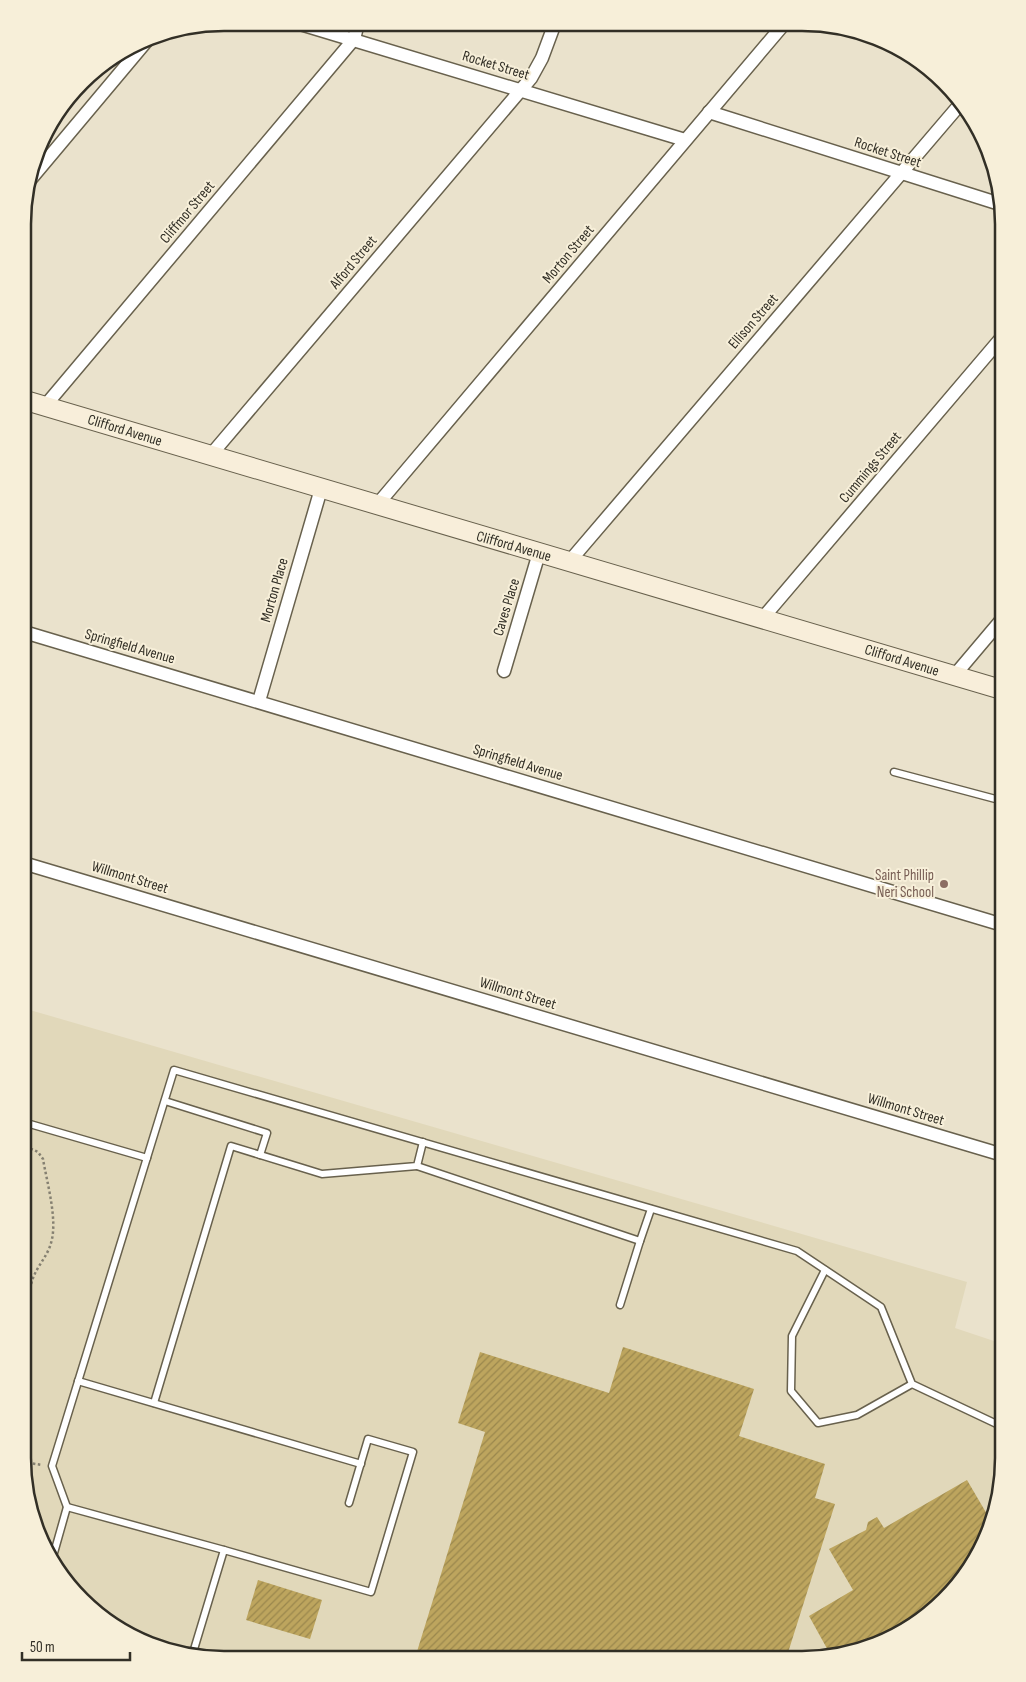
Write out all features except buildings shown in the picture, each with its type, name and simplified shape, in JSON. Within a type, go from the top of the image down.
[{"type":"main road","name":"Clifford Avenue","points":[[31,402],[995,688]]},
{"type":"street","name":"Rocket Street","points":[[326,31],[685,140]]},
{"type":"street","points":[[354,39],[356,31]]},
{"type":"street","name":"Alford Street","points":[[210,456],[521,90],[537,69],[552,31]]},
{"type":"street","name":"Morton Street","points":[[377,505],[778,31]]},
{"type":"street","name":"Cliffmor Street","points":[[45,406],[354,39]]},
{"type":"street","points":[[39,169],[138,52]]},
{"type":"street","name":"Ellison Street","points":[[569,562],[956,109]]},
{"type":"street","name":"Rocket Street","points":[[709,112],[993,202]]},
{"type":"street","name":"Cummings Street","points":[[762,619],[995,347]]},
{"type":"street","name":"Morton Place","points":[[259,701],[321,489]]},
{"type":"street","name":"Caves Place","points":[[504,671],[539,553]]},
{"type":"street","points":[[954,676],[995,627]]},
{"type":"street","name":"Springfield Avenue","points":[[31,634],[995,923]]},
{"type":"street","name":"Willmont Street","points":[[31,864],[995,1153]]},
{"type":"lane","points":[[894,772],[995,799]]},
{"type":"lane","points":[[55,1550],[67,1507],[52,1466],[174,1070],[796,1251],[881,1307],[912,1384],[995,1423]]},
{"type":"lane","points":[[165,1101],[267,1133],[260,1155]]},
{"type":"lane","points":[[31,1124],[147,1158]]},
{"type":"lane","points":[[417,1166],[423,1142]]},
{"type":"lane","points":[[154,1403],[231,1146],[322,1174],[417,1166],[640,1241]]},
{"type":"lane","points":[[620,1305],[651,1209]]},
{"type":"lane","points":[[825,1270],[792,1336],[791,1391],[818,1423],[857,1415],[912,1384]]},
{"type":"lane","points":[[78,1380],[361,1464]]},
{"type":"lane","points":[[67,1507],[371,1592],[413,1452],[368,1439],[349,1503]]},
{"type":"lane","points":[[194,1648],[224,1550]]},
{"type":"path","points":[[31,1149],[38,1152],[43,1159],[54,1229],[48,1251],[34,1274],[31,1283]]},
{"type":"path","points":[[31,1463],[52,1466]]},
{"type":"shaded area","points":[[31,1010],[967,1282],[955,1328],[995,1341],[995,1458],[991,1496],[985,1520],[975,1543],[962,1565],[947,1585],[929,1603],[898,1625],[864,1641],[840,1647],[802,1651],[224,1651],[186,1647],[162,1641],[139,1631],[117,1618],[97,1603],[79,1585],[51,1543],[41,1520],[35,1496],[31,1458]]},
{"type":"place","name":"Saint Phillip Neri School","points":[[944,884]]}]
